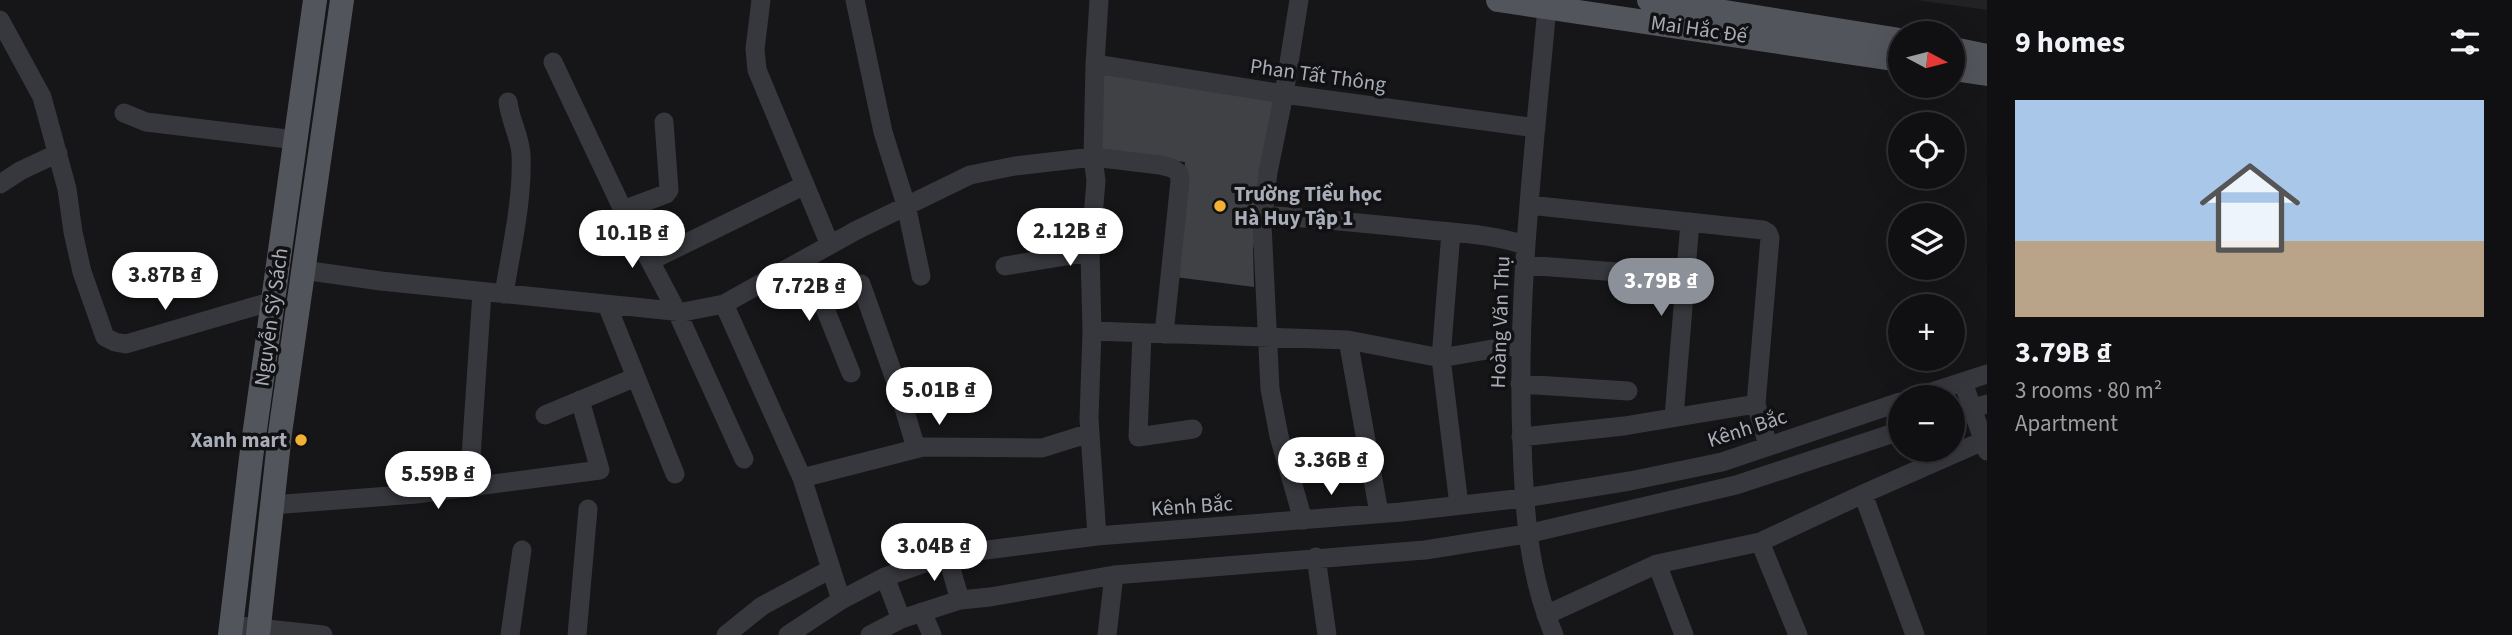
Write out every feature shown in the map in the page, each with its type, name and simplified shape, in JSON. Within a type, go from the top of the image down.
[{"type":"main road","name":"Nguyễn Sỹ Sách","points":[[230,630],[315,0]]},
{"type":"main road","name":"Nguyễn Sỹ Sách","points":[[258,632],[280,433],[342,0]]},
{"type":"main road","name":"Mai Hắc Đế","points":[[1498,0],[1826,37],[1888,40]]},
{"type":"main road","name":"Mai Hắc Đế","points":[[1649,0],[1826,37],[1888,56]]},
{"type":"main road","points":[[309,42],[334,47]]},
{"type":"main road","points":[[1965,52],[1987,56]]},
{"type":"main road","points":[[1965,71],[1987,74]]},
{"type":"main road","points":[[287,198],[313,199]]},
{"type":"main road","points":[[255,430],[280,433]]},
{"type":"street","points":[[761,0],[755,49],[757,70],[830,245]]},
{"type":"street","points":[[855,0],[883,132],[906,205],[921,276]]},
{"type":"street","points":[[1097,536],[1090,433],[1090,252],[1096,181],[1093,157],[1099,0]]},
{"type":"street","points":[[1299,0],[1268,172],[1263,215],[1270,389],[1279,436],[1303,520]]},
{"type":"street","name":"Hoàng Văn Thụ","points":[[1547,7],[1525,244],[1520,384],[1527,534],[1532,566],[1554,635]]},
{"type":"street","points":[[0,20],[42,97],[67,189],[82,272],[105,337],[126,344],[273,301]]},
{"type":"street","points":[[553,62],[623,210],[677,312],[744,459]]},
{"type":"street","name":"Phan Tất Thông","points":[[1095,64],[1284,94],[1536,128]]},
{"type":"street","points":[[504,295],[518,200],[521,152],[508,102]]},
{"type":"street","points":[[124,113],[146,122],[296,140]]},
{"type":"street","points":[[623,210],[666,194],[669,190],[664,122]]},
{"type":"street","points":[[0,184],[58,153]]},
{"type":"street","points":[[303,270],[504,295],[677,312],[724,304],[906,205],[970,175],[1015,166],[1093,157],[1160,165],[1179,173],[1164,334]]},
{"type":"street","points":[[650,261],[805,185]]},
{"type":"street","points":[[1529,205],[1763,230],[1769,235],[1756,404],[1768,445]]},
{"type":"street","points":[[1263,215],[1451,232],[1503,238],[1525,244]]},
{"type":"street","points":[[1674,417],[1690,222]]},
{"type":"street","points":[[1451,232],[1441,358],[1459,505]]},
{"type":"street","points":[[1005,266],[1090,252]]},
{"type":"street","points":[[805,259],[851,373]]},
{"type":"street","points":[[1524,265],[1685,277]]},
{"type":"street","points":[[861,284],[897,384],[916,448]]},
{"type":"street","points":[[469,486],[482,292]]},
{"type":"street","points":[[724,304],[802,478],[841,600]]},
{"type":"street","points":[[607,305],[675,474]]},
{"type":"street","points":[[1092,331],[1348,341],[1441,358],[1521,344]]},
{"type":"street","points":[[1142,333],[1138,437],[1194,429]]},
{"type":"street","points":[[1348,341],[1378,513]]},
{"type":"street","points":[[1954,385],[1987,374]]},
{"type":"street","points":[[545,415],[636,377]]},
{"type":"street","points":[[1546,615],[1657,564],[1760,542],[1863,494],[1985,446],[1970,409],[1963,382]]},
{"type":"street","points":[[1520,384],[1628,391]]},
{"type":"street","points":[[272,505],[416,494],[600,470],[580,400]]},
{"type":"street","points":[[1521,437],[1624,426],[1756,404]]},
{"type":"street","name":"Kênh Bắc","points":[[788,635],[841,600],[885,577],[947,555],[1097,536],[1303,520],[1524,498],[1630,481],[1722,462],[1888,406]]},
{"type":"street","points":[[802,478],[916,448],[1042,448],[1090,433]]},
{"type":"street","points":[[870,635],[901,619],[960,600],[1114,575],[1425,550],[1527,534],[1736,485],[1888,435]]},
{"type":"street","points":[[1863,494],[1915,635]]},
{"type":"street","points":[[577,635],[588,509]]},
{"type":"street","points":[[1760,542],[1798,635]]},
{"type":"street","points":[[510,635],[522,550]]},
{"type":"street","points":[[947,555],[960,600]]},
{"type":"street","points":[[1316,557],[1327,635]]},
{"type":"street","points":[[1657,564],[1684,635]]},
{"type":"street","points":[[726,635],[762,606],[831,569]]},
{"type":"street","points":[[1107,635],[1114,575]]},
{"type":"street","points":[[885,577],[901,619]]},
{"type":"street","points":[[922,612],[932,635]]},
{"type":"street","points":[[230,630],[323,635]]},
{"type":"shaded area","points":[[1917,0],[1987,0],[1987,10]]},
{"type":"building","name":"Trường Tiểu học Hà Huy Tập 1","points":[[1100,71],[1275,99],[1253,249],[1254,287],[1175,277],[1185,162],[1098,151]]},
{"type":"place","name":"Trường Tiểu học Hà Huy Tập 1","points":[[1220,206]]},
{"type":"place","name":"Xanh mart","points":[[301,440]]}]
